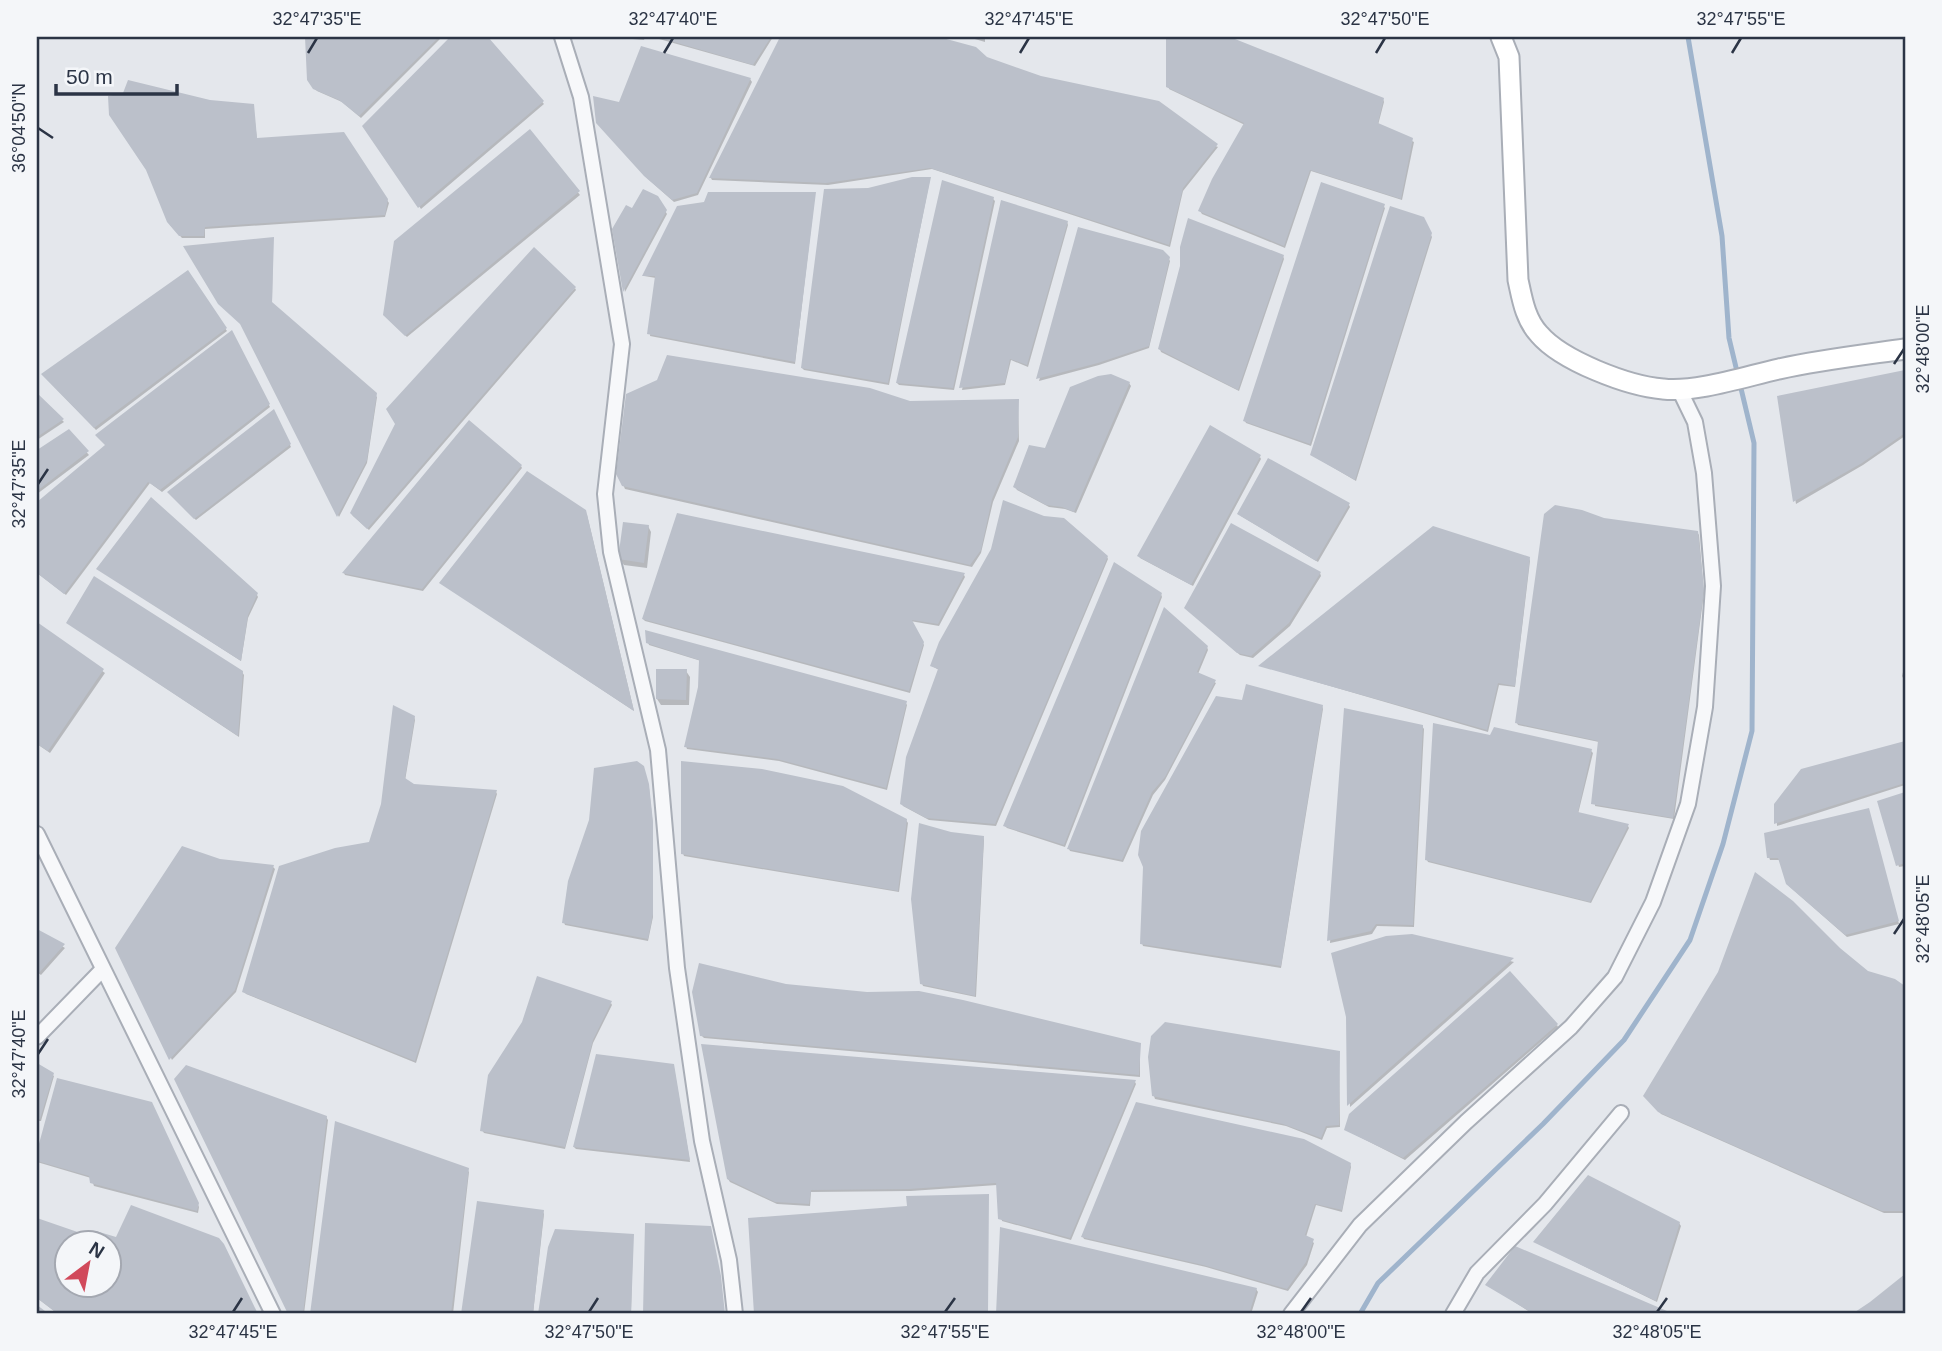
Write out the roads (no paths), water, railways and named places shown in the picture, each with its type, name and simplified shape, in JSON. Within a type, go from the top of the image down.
[{"type":"street","points":[[562,37],[581,97],[622,344],[605,494],[611,552],[658,750],[677,968],[702,1141],[729,1260],[735,1314]]},
{"type":"street","points":[[1501,37],[1509,57],[1518,280],[1525,311],[1538,334],[1565,356],[1609,376],[1663,389],[1683,388],[1905,348]]},
{"type":"street","points":[[1291,1314],[1360,1226],[1466,1122],[1572,1027],[1615,977],[1653,902],[1688,804],[1705,707],[1713,586],[1702,460],[1695,422],[1683,388]]},
{"type":"street","points":[[37,834],[273,1314]]},
{"type":"street","points":[[37,1037],[102,970]]},
{"type":"street","points":[[1453,1314],[1477,1273],[1545,1204],[1621,1113]]},
{"type":"waterway","points":[[1360,1314],[1378,1283],[1543,1124],[1624,1040],[1690,940],[1723,844],[1752,731],[1754,443],[1729,338],[1722,236],[1688,37]]}]
